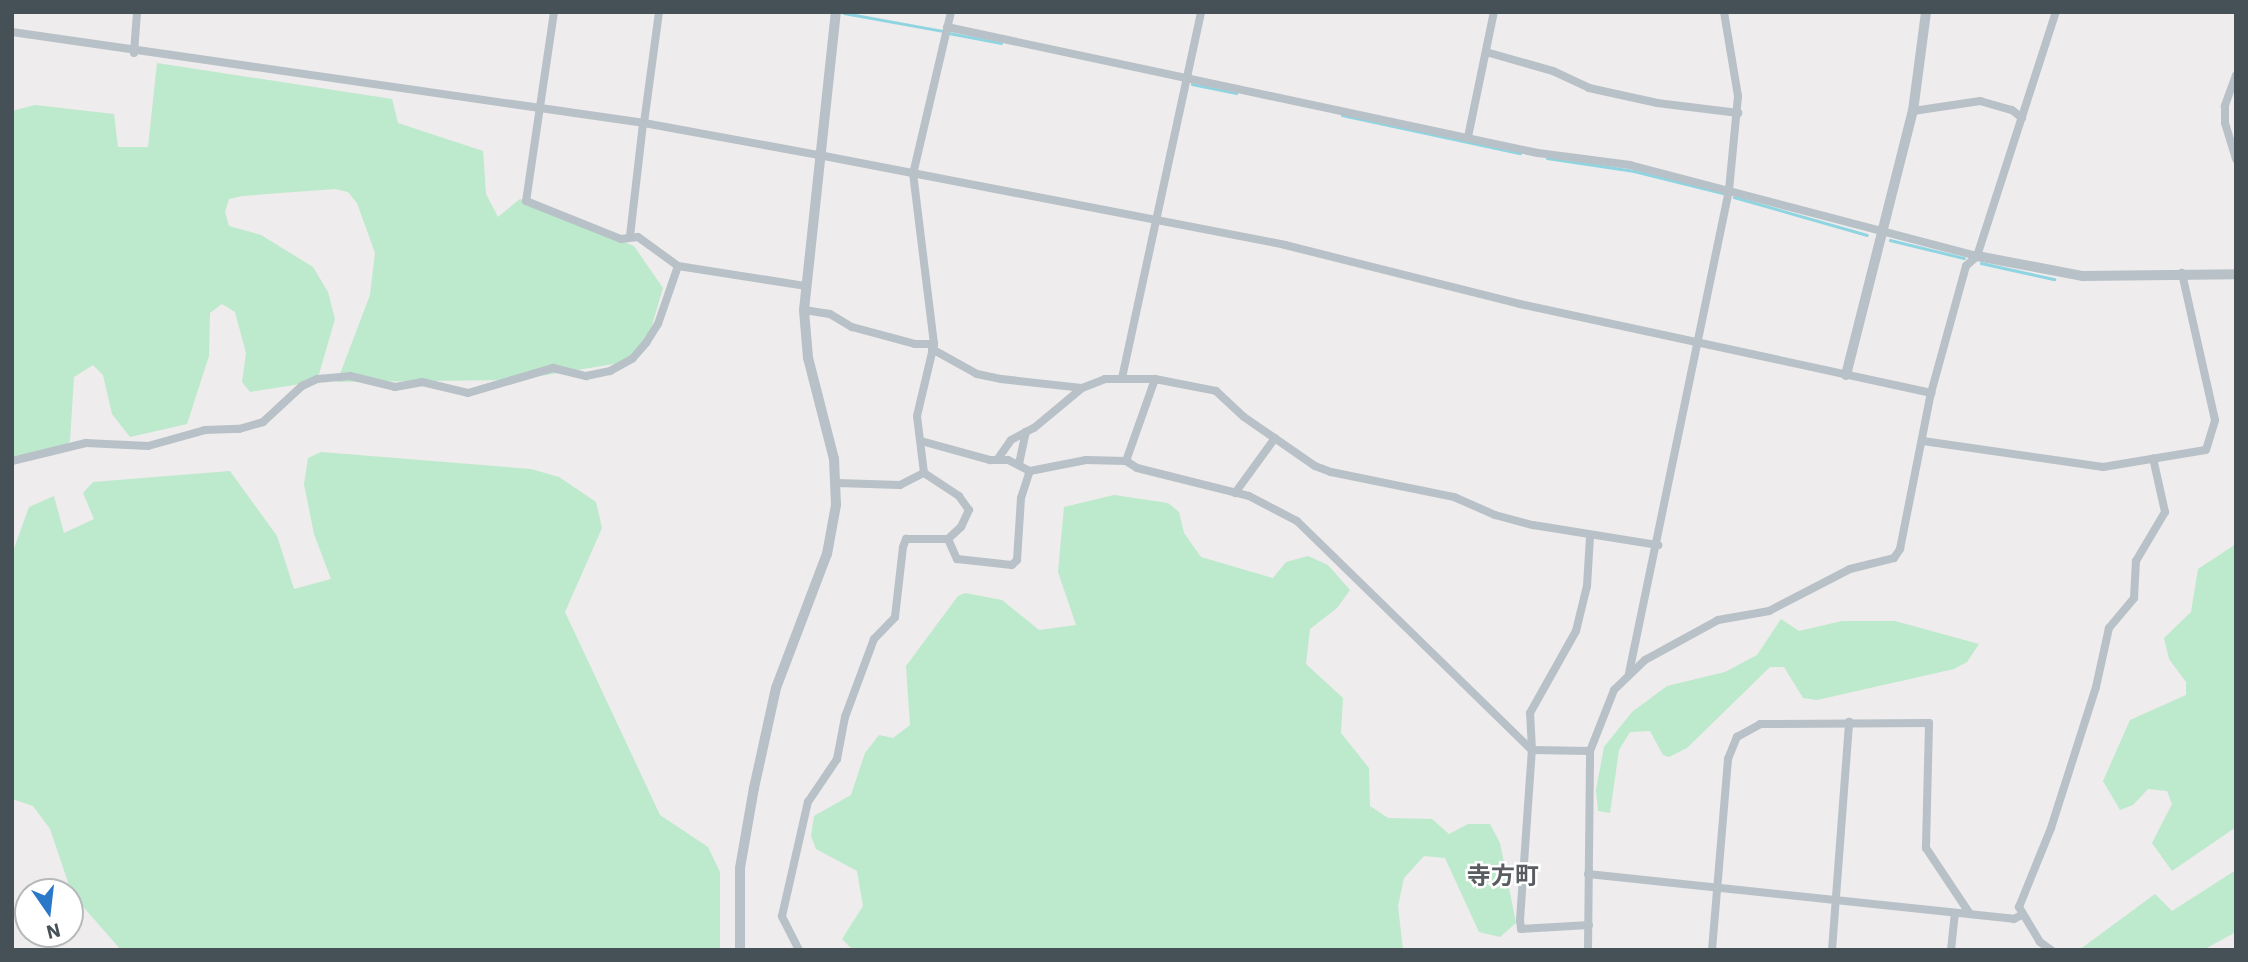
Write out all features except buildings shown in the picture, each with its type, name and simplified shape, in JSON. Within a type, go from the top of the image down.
[{"type":"street","points":[[134,53],[137,12]]},
{"type":"street","points":[[554,12],[526,201],[621,239],[638,237],[678,266],[806,286]]},
{"type":"street","points":[[630,236],[659,12]]},
{"type":"street","points":[[740,950],[740,868],[754,788],[779,678],[827,554],[837,483],[808,358],[804,310],[836,12]]},
{"type":"street","points":[[923,473],[919,398],[933,346],[913,174],[951,12]]},
{"type":"street","points":[[1122,377],[1201,12]]},
{"type":"street","points":[[1468,137],[1494,12]]},
{"type":"street","points":[[1629,673],[1658,545],[1729,190],[1738,113],[1724,12]]},
{"type":"street","points":[[1846,375],[1880,232],[1913,111],[1926,12]]},
{"type":"street","points":[[1588,950],[1590,751],[1614,690],[1629,673],[1671,644],[1718,620],[1769,611],[1850,569],[1894,558],[1900,549],[1931,393],[1966,265],[1977,256],[2056,12]]},
{"type":"street","points":[[947,27],[1538,153],[1630,165],[1977,256],[2083,276],[2236,274]]},
{"type":"street","points":[[12,32],[134,53],[643,123],[819,155],[1285,245],[1520,304],[1931,393]]},
{"type":"street","points":[[1486,52],[1553,71],[1589,88],[1657,103],[1738,113]]},
{"type":"street","points":[[2236,75],[2225,106],[2225,123],[2236,159]]},
{"type":"street","points":[[1913,111],[1980,101],[2012,110],[2022,118]]},
{"type":"street","points":[[12,461],[93,442],[148,446],[205,430],[239,429],[263,422],[302,386],[317,379],[350,376],[395,387],[422,382],[468,393],[553,368],[586,376],[610,371],[633,358],[659,324],[678,266]]},
{"type":"street","points":[[1923,441],[2103,467],[2206,450],[2215,420],[2182,273]]},
{"type":"street","points":[[804,310],[830,314],[852,327],[915,344],[933,346],[977,374],[1082,388]]},
{"type":"street","points":[[997,460],[1011,440],[1026,432],[1082,388],[1122,377],[1155,379],[1216,391],[1275,438],[1331,472],[1454,497],[1495,516],[1590,537],[1658,545]]},
{"type":"street","points":[[1126,461],[1155,379]]},
{"type":"street","points":[[1019,464],[1026,432]]},
{"type":"street","points":[[1235,493],[1275,438]]},
{"type":"street","points":[[921,441],[1019,464],[1030,471],[1086,460],[1126,461],[1137,468],[1235,493],[1297,521],[1532,750],[1590,751]]},
{"type":"street","points":[[2051,950],[2019,907],[2055,815],[2096,687],[2109,628],[2134,598],[2136,561],[2165,512],[2154,458]]},
{"type":"street","points":[[948,539],[957,559],[1012,565],[1017,560],[1021,498],[1030,471]]},
{"type":"street","points":[[837,483],[900,485],[923,473]]},
{"type":"street","points":[[799,950],[782,916],[808,802],[837,759],[845,717],[874,639],[895,617],[906,539],[948,539],[967,518],[967,503],[923,473]]},
{"type":"street","points":[[1589,925],[1521,929],[1532,750],[1530,713],[1576,631],[1587,586],[1590,537]]},
{"type":"street","points":[[1832,950],[1849,722]]},
{"type":"street","points":[[1712,950],[1728,759],[1737,737],[1760,724],[1929,723],[1926,848],[1949,887],[1966,901],[1970,914]]},
{"type":"street","points":[[1588,874],[2014,919],[2023,914]]},
{"type":"street","points":[[1951,950],[1955,913]]},
{"type":"green space","points":[[157,63],[392,99],[398,123],[483,151],[486,194],[498,217],[520,199],[634,246],[663,288],[647,342],[626,362],[516,380],[337,382],[370,295],[375,253],[357,203],[348,192],[335,189],[242,196],[229,199],[225,212],[229,226],[261,235],[313,267],[328,292],[335,319],[319,374],[307,383],[250,392],[242,382],[246,353],[235,312],[222,304],[210,313],[209,356],[187,424],[130,437],[112,414],[103,375],[93,365],[74,377],[70,441],[61,452],[12,456],[12,111],[35,105],[114,114],[118,147],[148,147]]},
{"type":"green space","points":[[321,452],[531,469],[559,477],[596,502],[602,528],[565,612],[660,815],[708,847],[720,872],[720,950],[121,950],[84,908],[84,878],[67,878],[50,829],[33,806],[12,799],[12,554],[29,507],[54,496],[64,533],[94,519],[83,493],[93,482],[230,471],[277,536],[294,589],[331,579],[314,534],[304,484],[308,458]]},
{"type":"green space","points":[[1114,495],[1168,503],[1179,512],[1184,533],[1201,557],[1273,578],[1286,562],[1308,556],[1328,565],[1350,590],[1337,608],[1310,629],[1306,664],[1343,698],[1341,733],[1369,768],[1370,806],[1388,818],[1432,819],[1449,834],[1468,824],[1490,824],[1500,843],[1516,923],[1500,937],[1479,932],[1445,858],[1424,856],[1404,878],[1398,906],[1403,950],[853,950],[842,939],[863,906],[857,871],[816,849],[811,836],[814,816],[851,795],[865,753],[879,735],[893,738],[910,725],[906,666],[958,596],[965,593],[1002,600],[1039,630],[1076,625],[1058,572],[1064,507]]},
{"type":"green space","points":[[2236,544],[2236,827],[2172,871],[2152,843],[2172,804],[2167,791],[2148,789],[2133,805],[2120,810],[2103,781],[2130,720],[2186,695],[2186,682],[2169,659],[2164,638],[2191,612],[2198,569]]},
{"type":"green space","points":[[1781,619],[1799,631],[1842,621],[1895,621],[1979,644],[1967,662],[1954,669],[1817,700],[1803,698],[1784,667],[1770,667],[1687,748],[1669,757],[1663,755],[1650,731],[1630,732],[1619,750],[1610,813],[1598,811],[1596,790],[1604,747],[1632,712],[1667,686],[1725,672],[1757,655]]},
{"type":"green space","points":[[2236,870],[2236,932],[2203,950],[2079,950],[2155,894],[2172,911]]},
{"type":"waterway","points":[[844,13],[943,31]]},
{"type":"waterway","points":[[949,33],[1001,43]]},
{"type":"waterway","points":[[1192,84],[1236,93]]},
{"type":"waterway","points":[[1342,115],[1520,153]]},
{"type":"waterway","points":[[1547,158],[1634,171],[1722,193]]},
{"type":"waterway","points":[[1734,197],[1867,235]]},
{"type":"waterway","points":[[1890,240],[1964,258]]},
{"type":"waterway","points":[[1981,263],[2054,279]]},
{"type":"district","name":"寺方町","points":[[1503,876]]}]
